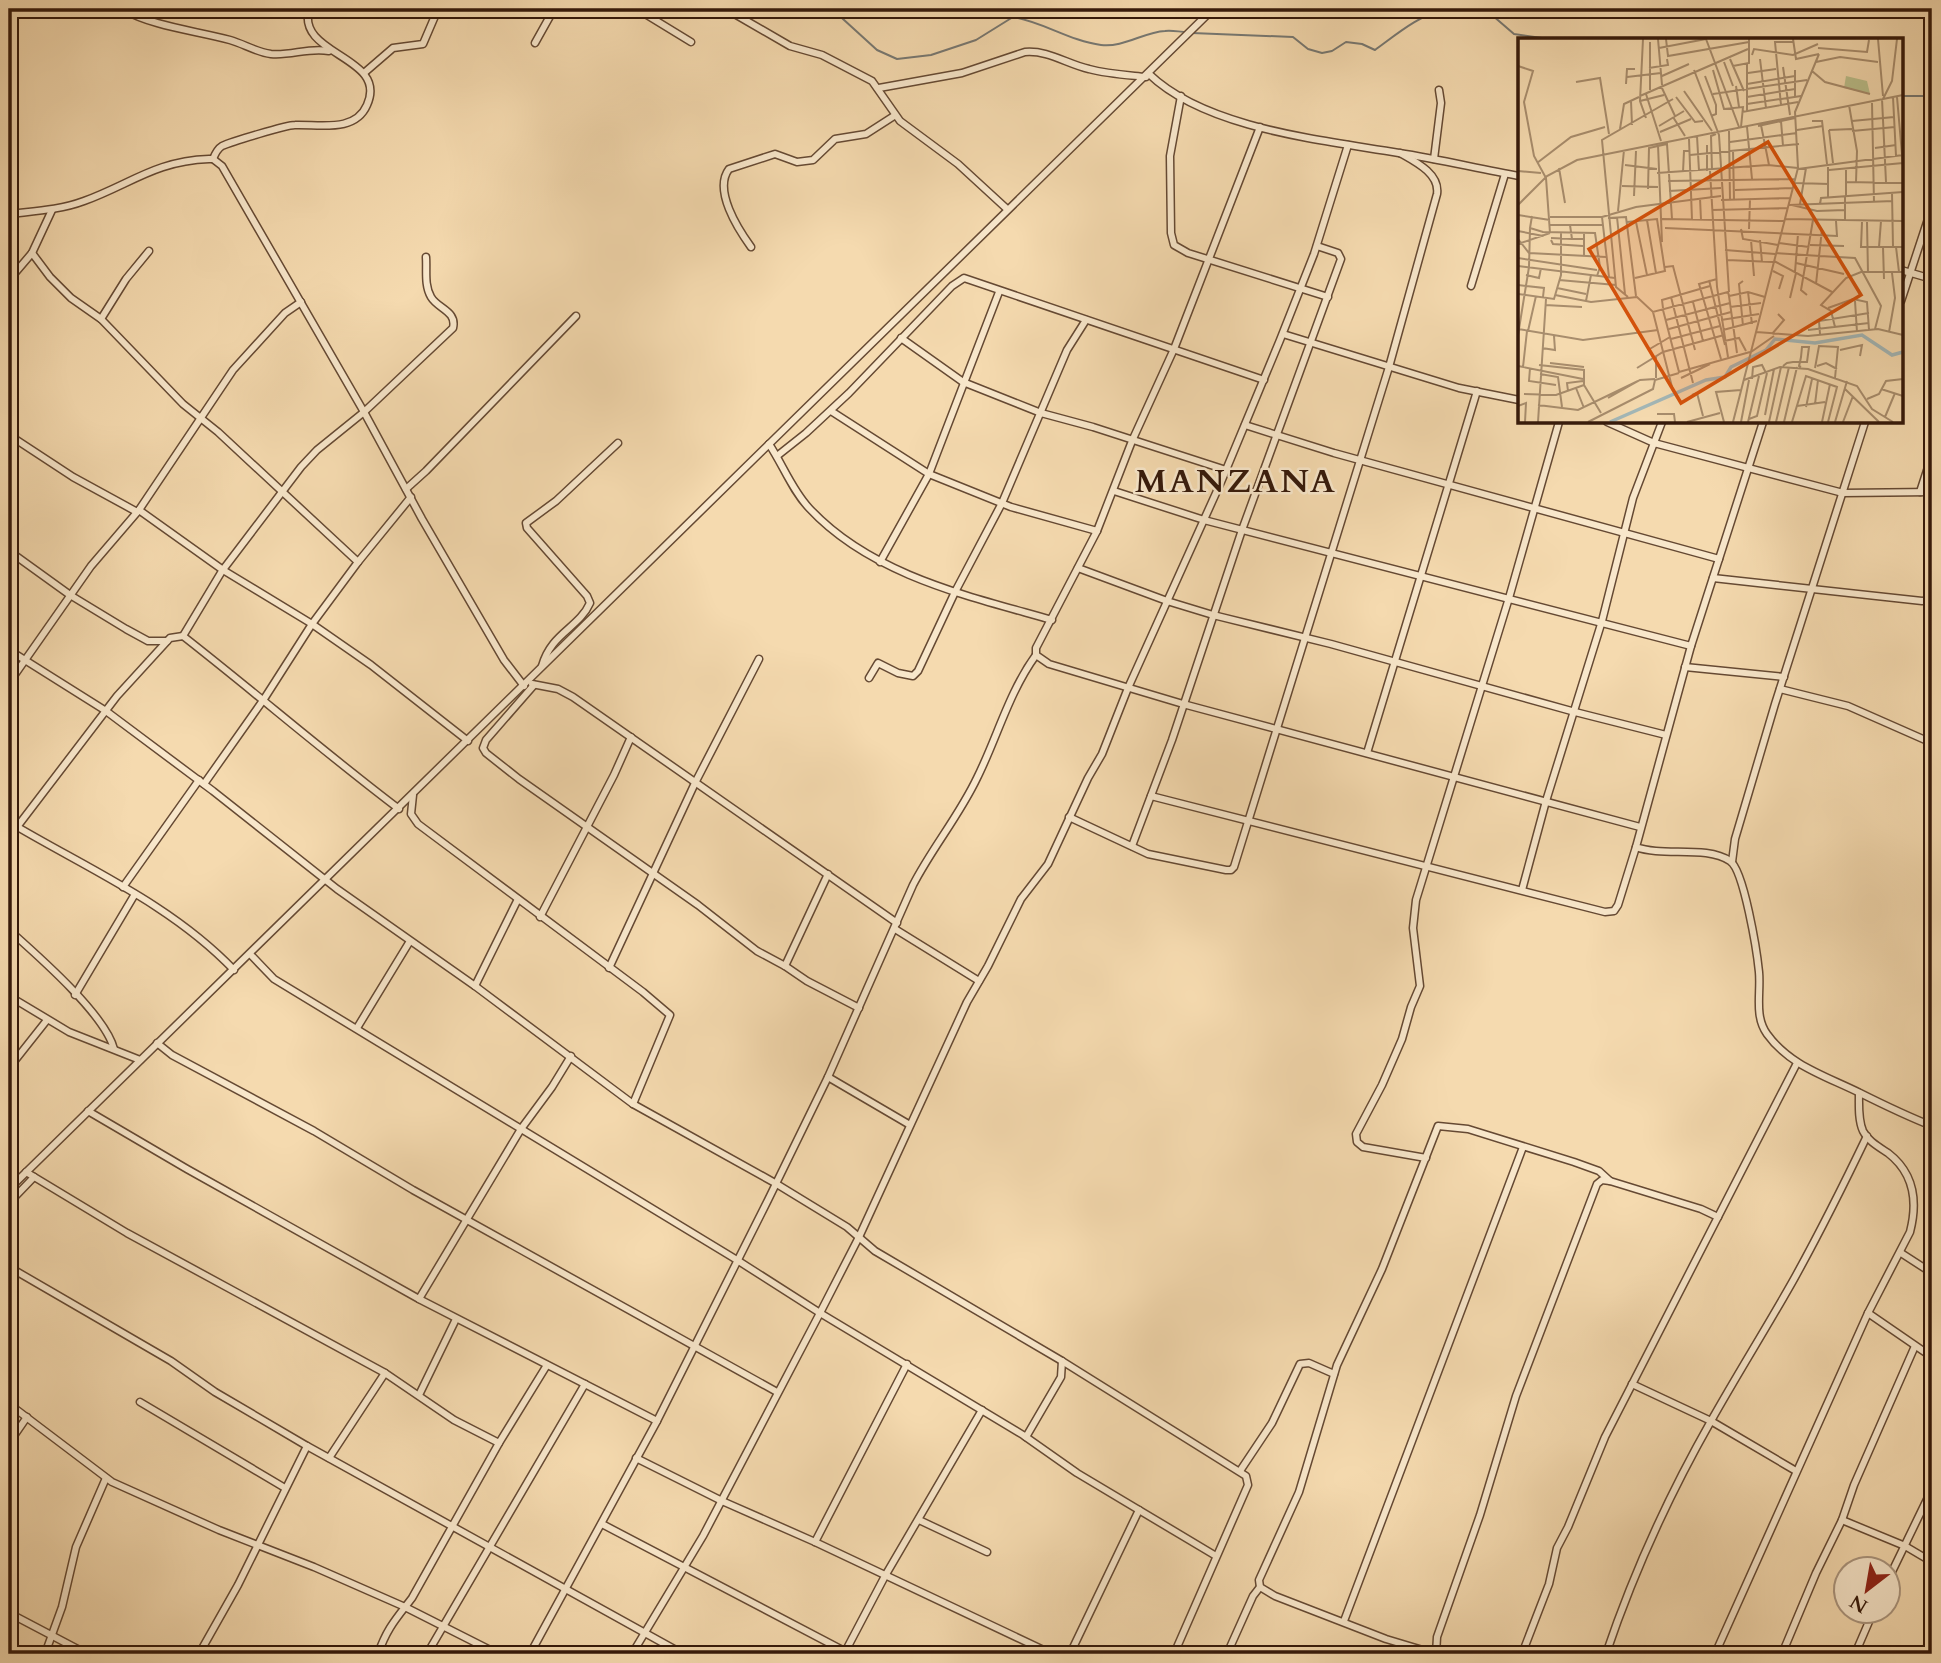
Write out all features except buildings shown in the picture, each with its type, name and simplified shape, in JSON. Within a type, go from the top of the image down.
[{"type":"street","points":[[122,9],[146,21],[228,40],[262,52],[284,54],[316,49],[338,54]]},
{"type":"street","points":[[213,159],[222,146],[287,125],[326,127],[357,118],[367,108],[369,89],[364,73],[314,36],[309,24],[309,9]]},
{"type":"street","points":[[364,73],[393,48],[423,44],[438,9]]},
{"type":"street","points":[[535,43],[554,9]]},
{"type":"street","points":[[637,9],[691,42]]},
{"type":"street","points":[[726,9],[790,46],[822,55],[856,71],[879,88],[894,116],[958,164],[1007,209]]},
{"type":"street","points":[[9,1189],[1213,9]]},
{"type":"street","points":[[1792,9],[1823,15]]},
{"type":"street","points":[[879,88],[962,72],[1033,51],[1090,69],[1147,75],[1211,111],[1259,127],[1518,176]]},
{"type":"street","points":[[1434,159],[1441,103],[1439,90]]},
{"type":"street","points":[[1181,96],[1170,156],[1171,233],[1174,245],[1328,297]]},
{"type":"street","points":[[751,247],[732,220],[726,194],[725,174],[729,169],[775,154],[797,162],[813,160],[835,139],[866,134],[894,116]]},
{"type":"street","points":[[530,1654],[657,1421],[828,1077],[926,859],[977,778],[1026,670],[1036,655],[1036,648],[1097,531],[1132,441],[1174,349],[1259,127]]},
{"type":"street","points":[[632,1654],[722,1501],[859,1237],[979,981],[1021,899],[1048,864],[1102,754],[1128,688],[1226,470],[1283,334],[1317,246],[1348,145]]},
{"type":"street","points":[[1069,817],[1165,858],[1231,870],[1389,367],[1438,187],[1425,169],[1401,153]]},
{"type":"street","points":[[9,214],[52,210],[88,200],[164,165],[213,159],[227,172],[504,660],[525,684],[565,692],[828,874],[896,926],[979,981]]},
{"type":"street","points":[[1471,286],[1505,174]]},
{"type":"street","points":[[1902,297],[1909,272],[1929,228],[1932,207]]},
{"type":"street","points":[[9,280],[32,253],[52,210]]},
{"type":"street","points":[[1132,846],[1242,530],[1342,256],[1317,246]]},
{"type":"street","points":[[101,318],[126,279],[149,251]]},
{"type":"street","points":[[32,253],[50,277],[71,298],[101,318],[171,392],[358,562]]},
{"type":"street","points":[[183,636],[223,570],[281,491],[317,450],[363,412],[454,326],[452,316],[430,295],[426,281],[426,257]]},
{"type":"street","points":[[1902,270],[1932,279]]},
{"type":"street","points":[[777,456],[831,411],[952,286],[964,278],[1264,380]]},
{"type":"street","points":[[880,562],[929,474],[999,292]]},
{"type":"street","points":[[9,683],[70,595],[138,511],[233,370],[285,313],[301,302]]},
{"type":"street","points":[[406,489],[576,316]]},
{"type":"street","points":[[869,678],[878,663],[905,676],[916,674],[1002,503],[1068,350],[1086,320]]},
{"type":"street","points":[[1283,334],[1389,367],[1518,400]]},
{"type":"street","points":[[901,338],[963,382],[1041,413],[1226,470]]},
{"type":"street","points":[[1367,753],[1476,391]]},
{"type":"street","points":[[831,411],[929,474],[1002,503],[1097,531]]},
{"type":"street","points":[[1426,1158],[1363,1147],[1358,1144],[1356,1136],[1402,1039],[1420,986],[1413,916],[1558,424]]},
{"type":"street","points":[[1611,424],[1654,443],[1843,493],[1932,492]]},
{"type":"street","points":[[1522,890],[1546,801],[1602,621],[1633,498],[1661,424]]},
{"type":"street","points":[[1151,796],[1611,912],[1618,905],[1629,862],[1636,848],[1691,646],[1762,424]]},
{"type":"street","points":[[1864,424],[1780,689],[1735,839],[1732,862],[1741,879],[1756,951],[1761,1024],[1775,1044],[1797,1063],[1932,1126]]},
{"type":"street","points":[[1245,425],[1448,485],[1719,559]]},
{"type":"street","points":[[9,435],[73,477],[138,511],[223,570],[312,624],[371,665],[468,741]]},
{"type":"street","points":[[542,668],[545,654],[552,643],[590,603],[587,596],[527,528],[526,523],[556,501],[618,443]]},
{"type":"street","points":[[769,444],[808,508],[880,562],[955,592],[1052,620]]},
{"type":"street","points":[[1920,492],[1932,456]]},
{"type":"street","points":[[1114,491],[1204,520],[1691,646]]},
{"type":"street","points":[[123,887],[264,699],[312,624],[411,497]]},
{"type":"street","points":[[9,551],[70,595],[148,641],[167,641]]},
{"type":"street","points":[[1078,568],[1213,615],[1666,735]]},
{"type":"street","points":[[1713,578],[1932,600]]},
{"type":"street","points":[[17,827],[106,711],[167,641],[183,636],[399,809]]},
{"type":"street","points":[[9,650],[106,711],[325,879],[571,1056],[633,1104],[775,1183],[847,1227],[875,1251],[1247,1476],[1248,1485],[1174,1654]]},
{"type":"street","points":[[1036,655],[1049,664],[1183,704],[1640,827]]},
{"type":"street","points":[[609,968],[695,783],[759,659]]},
{"type":"street","points":[[1685,667],[1784,677]]},
{"type":"street","points":[[534,685],[486,740],[484,750],[519,779],[698,905],[757,951],[859,1008]]},
{"type":"street","points":[[1780,689],[1848,706],[1932,743]]},
{"type":"street","points":[[540,917],[631,737]]},
{"type":"street","points":[[413,794],[411,814],[414,820],[643,992],[670,1017],[633,1104]]},
{"type":"street","points":[[9,822],[135,894],[199,937],[234,970]]},
{"type":"street","points":[[1636,848],[1715,855],[1732,862]]},
{"type":"street","points":[[785,966],[828,874]]},
{"type":"street","points":[[75,995],[135,894]]},
{"type":"street","points":[[475,986],[518,899]]},
{"type":"street","points":[[9,930],[43,960],[102,1024],[114,1049]]},
{"type":"street","points":[[357,1028],[410,941]]},
{"type":"street","points":[[250,954],[274,979],[907,1364],[1026,1437],[1077,1473],[1216,1556]]},
{"type":"street","points":[[9,996],[78,1036],[140,1060]]},
{"type":"street","points":[[9,1068],[47,1020]]},
{"type":"street","points":[[158,1043],[172,1055],[314,1131],[467,1220],[777,1392]]},
{"type":"street","points":[[419,1299],[521,1129],[571,1056]]},
{"type":"street","points":[[1522,1654],[1549,1584],[1557,1548],[1605,1437],[1797,1063]]},
{"type":"street","points":[[828,1077],[910,1125]]},
{"type":"street","points":[[1715,1654],[1868,1313],[1901,1253],[1914,1219],[1909,1175],[1903,1166],[1867,1136],[1861,1124],[1859,1093]]},
{"type":"street","points":[[88,1111],[419,1299],[657,1421]]},
{"type":"street","points":[[1227,1654],[1253,1596],[1260,1587],[1259,1580],[1299,1492],[1334,1374],[1382,1269],[1438,1126],[1468,1129],[1590,1167],[1610,1181]]},
{"type":"street","points":[[1606,1654],[1654,1531],[1711,1421],[1802,1264],[1867,1136]]},
{"type":"street","points":[[1344,1621],[1523,1147]]},
{"type":"street","points":[[26,1172],[128,1233],[385,1373],[454,1420],[499,1443]]},
{"type":"street","points":[[9,1203],[34,1177]]},
{"type":"street","points":[[1260,1587],[1275,1596],[1387,1639],[1436,1654],[1437,1637],[1480,1515],[1516,1396],[1595,1188],[1602,1181],[1610,1181],[1701,1209],[1718,1217]]},
{"type":"street","points":[[1901,1253],[1932,1273]]},
{"type":"street","points":[[9,1267],[171,1361],[215,1392],[307,1446],[683,1654]]},
{"type":"street","points":[[1868,1313],[1932,1357]]},
{"type":"street","points":[[419,1395],[456,1319]]},
{"type":"street","points":[[1782,1654],[1915,1346]]},
{"type":"street","points":[[1026,1437],[1061,1377],[1062,1362]]},
{"type":"street","points":[[1240,1471],[1272,1423],[1300,1364],[1309,1363],[1334,1374]]},
{"type":"street","points":[[815,1542],[907,1364]]},
{"type":"street","points":[[378,1654],[398,1612],[405,1607],[547,1365]]},
{"type":"street","points":[[329,1458],[385,1373]]},
{"type":"street","points":[[427,1654],[585,1384]]},
{"type":"street","points":[[1632,1384],[1711,1421],[1796,1471]]},
{"type":"street","points":[[139,1402],[285,1488]]},
{"type":"street","points":[[9,1404],[106,1478],[219,1530],[405,1607],[498,1654]]},
{"type":"street","points":[[602,1524],[846,1653],[886,1576],[982,1410]]},
{"type":"street","points":[[9,1443],[27,1417]]},
{"type":"street","points":[[199,1654],[218,1622],[307,1446]]},
{"type":"street","points":[[636,1458],[722,1501],[1052,1654]]},
{"type":"street","points":[[45,1654],[68,1585],[76,1546],[106,1478]]},
{"type":"street","points":[[1901,1554],[1932,1489]]},
{"type":"street","points":[[1070,1654],[1139,1510]]},
{"type":"street","points":[[919,1520],[987,1552]]},
{"type":"street","points":[[1842,1520],[1905,1546],[1932,1562]]},
{"type":"street","points":[[9,1613],[88,1654]]},
{"type":"street","points":[[1866,1654],[1855,1652],[1868,1624]]},
{"type":"street","points":[[1924,1654],[1932,1634]]},
{"type":"waterway","points":[[832,9],[877,50],[897,59],[931,55],[976,40],[1013,17],[1078,40],[1101,45],[1117,44],[1157,32],[1187,32]]},
{"type":"waterway","points":[[1192,33],[1293,37],[1308,49],[1322,53],[1332,51],[1346,42],[1362,44],[1375,50],[1417,20],[1446,9]]},
{"type":"waterway","points":[[1485,9],[1514,34],[1542,38]]},
{"type":"waterway","points":[[1902,96],[1924,96],[1932,93]]},
{"type":"district","name":"MANZANA","points":[[1236,481]]}]
